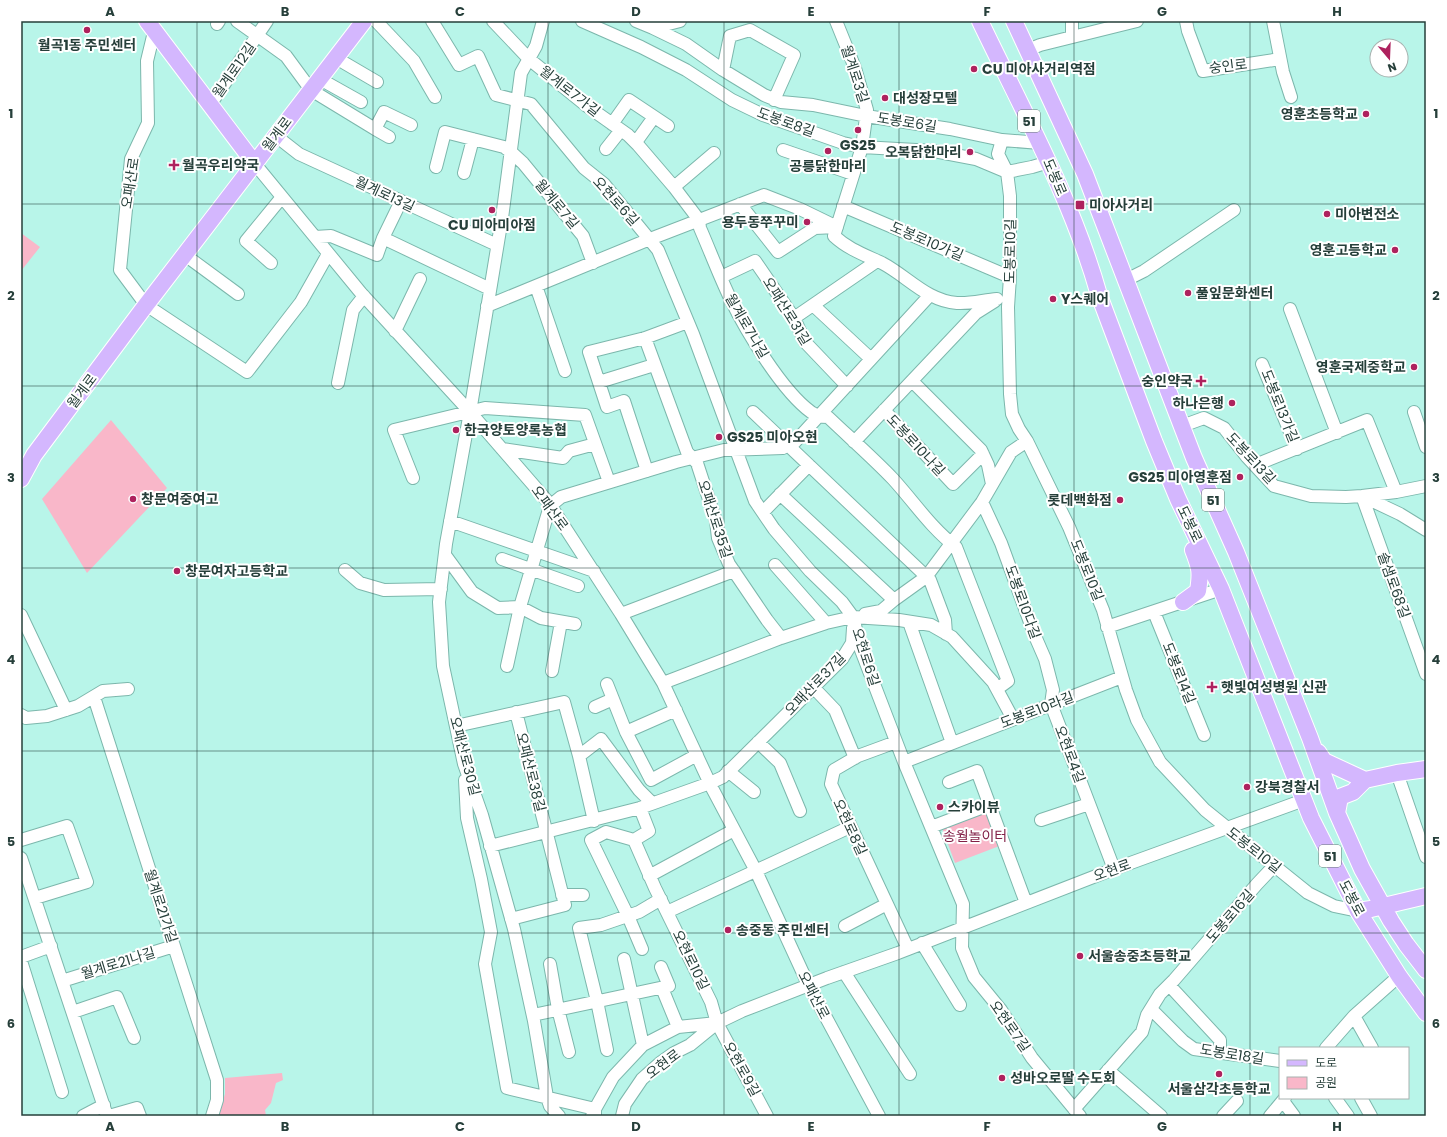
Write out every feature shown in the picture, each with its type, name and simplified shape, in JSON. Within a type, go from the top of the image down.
[{"type":"main road","name":"월계로","points":[[21,479],[27,459],[185,256],[364,21]]},
{"type":"main road","name":"도봉로","points":[[980,21],[1049,162],[1093,274],[1099,295],[1158,451],[1178,499],[1221,589],[1318,833],[1358,911],[1426,1013]]},
{"type":"main road","name":"도봉로","points":[[1014,21],[1079,159],[1194,458],[1236,552],[1310,738],[1337,813],[1362,869],[1402,939],[1426,970]]},
{"type":"main road","name":"오패산로","points":[[151,26],[255,164]]},
{"type":"main road","points":[[1158,451],[1172,498],[1200,566],[1198,591],[1183,602]]},
{"type":"main road","points":[[1310,738],[1324,761],[1365,780]]},
{"type":"main road","points":[[1337,813],[1340,797],[1353,792],[1365,780],[1397,773],[1426,769]]},
{"type":"main road","points":[[1358,911],[1426,896]]},
{"type":"street","name":"월계로12길","points":[[237,21],[286,56],[316,84]]},
{"type":"street","name":"월계로12길","points":[[210,105],[267,21]]},
{"type":"street","points":[[376,21],[414,61],[435,97]]},
{"type":"street","points":[[432,21],[459,65],[478,56],[496,95],[518,100]]},
{"type":"street","points":[[493,21],[529,59]]},
{"type":"street","points":[[470,412],[511,152],[521,73],[536,46],[543,21]]},
{"type":"street","name":"도봉로8길","points":[[582,21],[641,47],[686,70],[732,100],[763,115],[843,143],[862,147],[934,151],[976,159],[1006,172]]},
{"type":"street","name":"도봉로6길","points":[[636,21],[686,44],[723,70],[774,100],[781,102],[813,104],[866,116],[950,129],[1002,140],[1040,143]]},
{"type":"street","points":[[653,28],[680,21]]},
{"type":"street","name":"월계로3길","points":[[836,21],[855,68],[867,110],[862,147],[837,227]]},
{"type":"street","points":[[1072,21],[1072,37]]},
{"type":"street","points":[[1028,50],[1040,45],[1137,21]]},
{"type":"street","name":"숭인로","points":[[1186,21],[1188,31],[1203,71],[1280,59]]},
{"type":"street","points":[[1273,21],[1280,59],[1291,97]]},
{"type":"street","name":"오패산로","points":[[146,305],[120,270],[131,159],[148,123],[147,61],[151,26]]},
{"type":"street","points":[[723,70],[730,36],[750,30],[794,55],[774,100]]},
{"type":"street","points":[[336,58],[377,82]]},
{"type":"street","name":"월계로7가길","points":[[529,59],[587,106],[636,142],[674,186],[700,220]]},
{"type":"street","points":[[316,84],[361,102]]},
{"type":"street","points":[[316,84],[375,129],[389,137]]},
{"type":"street","name":"오현로6길","points":[[518,100],[531,104],[584,168],[604,184],[658,250],[688,322],[755,500],[774,529],[810,571],[842,602],[853,617],[861,650],[896,742],[962,904],[962,927]]},
{"type":"street","name":"월계로7가길","points":[[606,150],[629,100],[668,126]]},
{"type":"street","points":[[375,129],[384,112],[411,125]]},
{"type":"street","points":[[636,142],[654,117]]},
{"type":"street","name":"월계로7길","points":[[436,167],[445,132],[504,147],[523,163],[583,236],[593,262]]},
{"type":"street","name":"월계로13길","points":[[276,136],[299,154],[497,245]]},
{"type":"street","points":[[464,173],[473,139]]},
{"type":"street","name":"도봉로10길","points":[[1002,140],[998,154],[1006,172],[1010,196],[1010,277],[1008,307],[1012,414],[1018,428],[1027,441],[1069,527],[1103,610],[1122,676],[1137,720],[1160,762],[1204,810],[1275,865],[1308,893],[1334,906],[1358,911]]},
{"type":"street","points":[[783,150],[853,174]]},
{"type":"street","points":[[674,186],[714,153]]},
{"type":"street","points":[[1006,172],[1049,162]]},
{"type":"street","name":"오패산로","points":[[255,164],[364,296],[470,412],[550,506],[594,572],[663,683],[710,783],[756,871],[808,985],[879,1116]]},
{"type":"street","points":[[487,306],[650,239],[764,195],[800,209],[837,227]]},
{"type":"street","points":[[272,263],[246,241],[282,197]]},
{"type":"street","points":[[315,237],[331,236],[377,255],[383,238],[401,201]]},
{"type":"street","points":[[740,204],[778,252],[815,228],[837,227]]},
{"type":"street","name":"도봉로10가길","points":[[843,206],[1010,277]]},
{"type":"street","points":[[1126,280],[1144,271],[1234,210]]},
{"type":"street","name":"월계로7나길","points":[[700,220],[700,228],[730,298],[748,330],[790,393],[811,413],[818,417]]},
{"type":"street","points":[[837,227],[834,236],[842,243],[902,275],[921,290],[941,300],[958,303],[997,299]]},
{"type":"street","points":[[383,238],[490,289]]},
{"type":"street","points":[[146,305],[247,372],[301,302],[328,254]]},
{"type":"street","points":[[185,256],[238,294]]},
{"type":"street","name":"오패산로31길","points":[[721,277],[755,261],[794,318],[805,342],[847,386]]},
{"type":"street","points":[[794,318],[877,261]]},
{"type":"street","points":[[395,331],[420,279]]},
{"type":"street","points":[[536,286],[565,371]]},
{"type":"street","name":"도봉로10나길","points":[[854,442],[976,313],[1009,291]]},
{"type":"street","points":[[507,666],[520,607],[538,551],[550,506],[561,497],[692,458],[724,450],[783,448],[789,446],[794,443],[930,295]]},
{"type":"street","points":[[338,383],[353,310],[364,296]]},
{"type":"street","name":"오패산로31길","points":[[813,305],[872,359]]},
{"type":"street","points":[[1290,310],[1337,433]]},
{"type":"street","points":[[647,471],[624,401],[608,407],[589,352],[644,338],[688,322]]},
{"type":"street","points":[[644,338],[687,452],[692,458]]},
{"type":"street","name":"도봉로13가길","points":[[1262,364],[1297,449]]},
{"type":"street","points":[[599,382],[654,365]]},
{"type":"street","points":[[912,381],[981,450],[988,465],[992,484]]},
{"type":"street","points":[[413,478],[394,430],[485,408],[585,415],[609,482]]},
{"type":"street","name":"도봉로10나길","points":[[884,410],[953,484],[983,454]]},
{"type":"street","name":"오패산로30길","points":[[470,412],[450,521],[439,602],[443,666],[464,764],[482,815],[511,919],[533,1014],[547,1097]]},
{"type":"street","points":[[753,412],[930,580],[945,620],[946,634]]},
{"type":"street","points":[[1414,412],[1426,447]]},
{"type":"street","points":[[818,417],[828,417],[893,479],[935,528],[956,547],[1008,681],[997,689]]},
{"type":"street","name":"도봉로13길","points":[[1182,426],[1204,418],[1224,428],[1274,486],[1311,496],[1362,496],[1396,492],[1426,486]]},
{"type":"street","name":"도봉로13가길","points":[[1255,465],[1367,420],[1396,492]]},
{"type":"street","points":[[663,683],[781,638],[826,623],[881,611],[926,577],[982,502],[1011,452],[1027,441]]},
{"type":"street","points":[[502,449],[563,458],[569,451],[595,444]]},
{"type":"street","name":"오패산로35길","points":[[692,458],[697,463],[716,521],[718,538],[729,564],[781,638]]},
{"type":"street","points":[[763,512],[809,465]]},
{"type":"street","points":[[780,494],[894,600]]},
{"type":"street","points":[[1362,496],[1400,514],[1426,530]]},
{"type":"street","name":"솔샘로68길","points":[[1362,496],[1426,674]]},
{"type":"street","name":"도봉로10다길","points":[[982,502],[1001,543],[1045,659],[1053,690],[1051,704]]},
{"type":"street","points":[[450,521],[594,572]]},
{"type":"street","points":[[445,555],[472,592],[498,608],[520,607],[541,618],[575,624]]},
{"type":"street","points":[[502,559],[578,586]]},
{"type":"street","points":[[775,564],[826,623]]},
{"type":"street","points":[[345,570],[360,583],[384,590],[441,589]]},
{"type":"street","points":[[621,614],[734,571]]},
{"type":"street","points":[[1108,627],[1221,589]]},
{"type":"street","name":"도봉로14길","points":[[1154,612],[1204,735]]},
{"type":"street","points":[[21,615],[66,710]]},
{"type":"street","points":[[853,617],[909,622],[931,626],[952,637],[993,682],[1014,719]]},
{"type":"street","name":"오패산로37길","points":[[710,783],[723,776],[842,659],[852,643],[853,617]]},
{"type":"street","points":[[552,671],[561,622]]},
{"type":"street","points":[[909,622],[952,743]]},
{"type":"street","name":"도봉로10라길","points":[[904,762],[1122,676]]},
{"type":"street","points":[[607,684],[626,732],[651,780],[697,754]]},
{"type":"street","points":[[813,687],[834,710],[855,758]]},
{"type":"street","points":[[21,715],[26,718],[47,716],[78,706],[103,691],[128,689]]},
{"type":"street","name":"월계로21가길","points":[[94,697],[217,1080],[217,1100],[212,1116]]},
{"type":"street","points":[[595,707],[613,699]]},
{"type":"street","name":"오패산로38길","points":[[456,726],[564,702],[579,756],[594,820]]},
{"type":"street","name":"오현로4길","points":[[1051,704],[1114,869]]},
{"type":"street","points":[[626,732],[676,710]]},
{"type":"street","name":"오패산로38길","points":[[516,712],[564,900]]},
{"type":"street","points":[[579,756],[601,739],[639,790],[652,803]]},
{"type":"street","points":[[758,742],[780,763],[800,811]]},
{"type":"street","name":"오현로8길","points":[[896,742],[855,758],[834,770],[831,784],[908,949]]},
{"type":"street","points":[[464,764],[467,818],[491,932],[484,964],[507,1088],[547,1097],[594,1114]]},
{"type":"street","points":[[728,771],[754,792]]},
{"type":"street","points":[[949,782],[977,772],[1026,903]]},
{"type":"street","points":[[1397,773],[1426,857]]},
{"type":"street","points":[[490,846],[640,808],[710,783]]},
{"type":"street","name":"오현로","points":[[622,1116],[626,1104],[642,1079],[660,1063],[674,1052],[690,1045],[717,1023],[742,1011],[808,985],[908,949],[1114,869],[1304,800]]},
{"type":"street","points":[[1041,820],[1089,804]]},
{"type":"street","points":[[931,827],[989,805]]},
{"type":"street","points":[[640,808],[649,831],[634,840],[606,832],[591,840],[628,916],[642,949]]},
{"type":"street","points":[[21,840],[67,826],[87,882],[35,898]]},
{"type":"street","points":[[667,912],[850,827]]},
{"type":"street","points":[[649,876],[734,830]]},
{"type":"street","name":"오현로10길","points":[[634,840],[649,876],[711,1002],[717,1023]]},
{"type":"street","name":"월계로21나길","points":[[21,858],[107,1112]]},
{"type":"street","name":"도봉로16길","points":[[1077,1113],[1108,1070],[1142,1032],[1147,1015],[1160,994],[1275,865]]},
{"type":"street","points":[[511,919],[564,900],[583,895]]},
{"type":"street","points":[[607,1050],[597,1001],[579,928],[601,925],[628,916],[639,912],[660,899]]},
{"type":"street","points":[[845,926],[887,904]]},
{"type":"street","name":"오현로7길","points":[[962,927],[962,948],[974,977],[1001,1010],[1032,1058],[1077,1113]]},
{"type":"street","points":[[922,943],[960,1005]]},
{"type":"street","points":[[51,946],[21,962],[62,1092]]},
{"type":"street","name":"월계로21나길","points":[[62,981],[174,946]]},
{"type":"street","name":"오현로","points":[[624,959],[643,1045]]},
{"type":"street","points":[[550,964],[558,1009],[569,1052]]},
{"type":"street","points":[[533,1014],[670,986],[661,967]]},
{"type":"street","points":[[844,972],[910,1074]]},
{"type":"street","points":[[1329,1047],[1354,1016],[1400,976]]},
{"type":"street","points":[[1169,985],[1220,1040],[1220,1052]]},
{"type":"street","name":"오현로","points":[[662,988],[678,1027]]},
{"type":"street","points":[[72,1012],[117,997],[134,1038]]},
{"type":"street","name":"도봉로18길","points":[[1151,1009],[1183,1041],[1194,1049],[1279,1061]]},
{"type":"street","points":[[1354,1016],[1371,1047]]},
{"type":"street","name":"오현로","points":[[594,1114],[613,1077],[643,1045],[678,1027],[717,1023]]},
{"type":"street","name":"오현로9길","points":[[717,1023],[767,1116]]},
{"type":"street","points":[[1108,1070],[1161,1116]]},
{"type":"street","points":[[547,1097],[550,1106],[559,1116]]},
{"type":"street","points":[[1270,1116],[1284,1099],[1294,1116]]},
{"type":"street","points":[[1336,1099],[1348,1116]]},
{"type":"street","points":[[1362,1099],[1371,1116]]},
{"type":"street","points":[[1223,1116],[1238,1101]]},
{"type":"street","points":[[83,1116],[137,1108],[140,1116]]},
{"type":"green space","points":[[21,233],[40,247],[21,271]]},
{"type":"green space","points":[[111,420],[167,488],[87,573],[42,499]]},
{"type":"green space","name":"송월놀이터","points":[[991,810],[1002,845],[955,863],[942,828]]},
{"type":"green space","points":[[282,1073],[283,1080],[276,1083],[271,1103],[265,1110],[266,1116],[218,1116],[225,1094],[225,1078]]},
{"type":"place","name":"월곡1동 주민센터","points":[[87,30]]},
{"type":"place","name":"CU 미아사거리역점","points":[[974,69]]},
{"type":"place","name":"대성장모텔","points":[[885,98]]},
{"type":"place","name":"영훈초등학교","points":[[1366,114]]},
{"type":"place","name":"GS25","points":[[858,130]]},
{"type":"place","name":"공릉닭한마리","points":[[828,151]]},
{"type":"place","name":"오복닭한마리","points":[[970,152]]},
{"type":"place","name":"월곡우리약국","points":[[174,165]]},
{"type":"place","name":"미아사거리","points":[[1080,205]]},
{"type":"place","name":"CU 미아미아점","points":[[492,210]]},
{"type":"place","name":"미아변전소","points":[[1327,214]]},
{"type":"place","name":"용두동쭈꾸미","points":[[807,222]]},
{"type":"place","name":"영훈고등학교","points":[[1395,250]]},
{"type":"place","name":"풀잎문화센터","points":[[1188,293]]},
{"type":"place","name":"Y스퀘어","points":[[1053,299]]},
{"type":"place","name":"영훈국제중학교","points":[[1414,367]]},
{"type":"place","name":"숭인약국","points":[[1201,381]]},
{"type":"place","name":"하나은행","points":[[1232,403]]},
{"type":"place","name":"한국양토양록농협","points":[[456,430]]},
{"type":"place","name":"GS25 미아오현","points":[[719,437]]},
{"type":"place","name":"GS25 미아영훈점","points":[[1240,477]]},
{"type":"place","name":"창문여중여고","points":[[133,499]]},
{"type":"place","name":"롯데백화점","points":[[1120,500]]},
{"type":"place","name":"창문여자고등학교","points":[[177,571]]},
{"type":"place","name":"햇빛여성병원 신관","points":[[1212,687]]},
{"type":"place","name":"강북경찰서","points":[[1247,787]]},
{"type":"place","name":"스카이뷰","points":[[940,807]]},
{"type":"place","name":"송중동 주민센터","points":[[728,930]]},
{"type":"place","name":"서울송중초등학교","points":[[1080,956]]},
{"type":"place","name":"서울삼각초등학교","points":[[1219,1074]]},
{"type":"place","name":"성바오로딸 수도회","points":[[1002,1078]]}]
